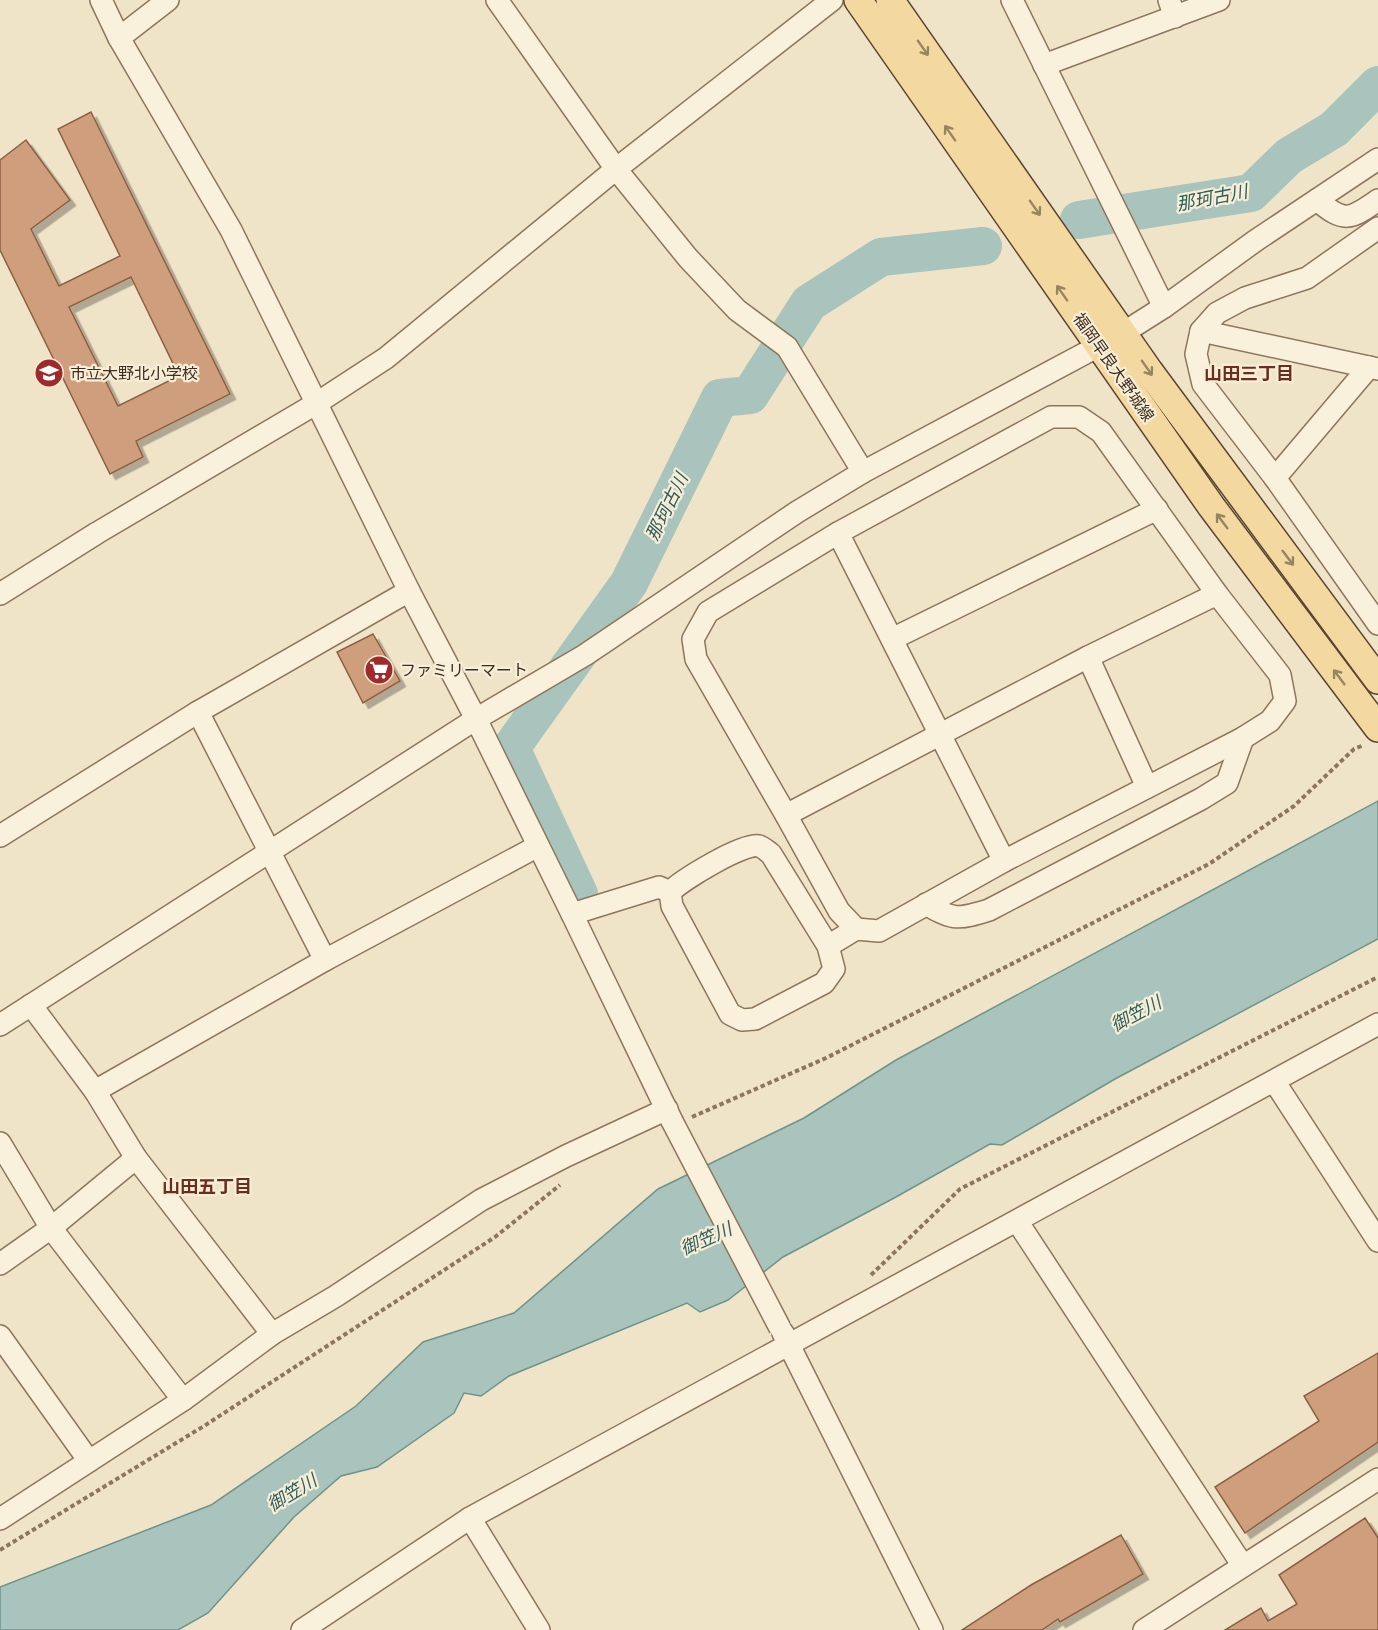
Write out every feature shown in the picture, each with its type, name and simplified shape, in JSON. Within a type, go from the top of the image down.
[{"type":"main road","name":"福岡早良大野城線","points":[[858,0],[1211,506],[1374,731]]},
{"type":"main road","name":"福岡早良大野城線","points":[[890,0],[1123,333],[1378,680]]},
{"type":"street","points":[[101,0],[119,38],[231,230],[409,591],[476,719],[932,1630]]},
{"type":"street","points":[[119,38],[168,0]]},
{"type":"street","points":[[497,0],[616,169],[688,258],[737,310],[787,347],[863,472]]},
{"type":"street","points":[[0,594],[107,527],[316,403],[386,358],[616,169],[832,0]]},
{"type":"street","points":[[1012,0],[1164,307]]},
{"type":"street","points":[[1044,65],[1172,9],[1219,0]]},
{"type":"street","points":[[0,1025],[476,719],[585,655],[797,512],[863,472],[1123,333],[1378,159]]},
{"type":"street","points":[[1317,200],[1335,215],[1346,216],[1357,215],[1378,200]]},
{"type":"street","points":[[1378,228],[1307,278],[1245,298],[1217,313],[1201,331],[1196,354],[1203,384],[1275,478],[1378,624]]},
{"type":"street","points":[[1201,331],[1374,368],[1275,478]]},
{"type":"street","points":[[828,946],[856,929],[879,931],[1004,861],[1244,738],[1270,721],[1285,701],[1280,675],[1217,594],[1101,432],[1079,417],[1051,417],[838,533],[708,612],[693,639],[696,659],[839,911],[856,929]]},
{"type":"street","points":[[892,639],[1157,509]]},
{"type":"street","points":[[838,533],[1004,861]]},
{"type":"street","points":[[0,836],[198,712],[409,591]]},
{"type":"street","points":[[786,815],[1088,657],[1217,594]]},
{"type":"street","points":[[1088,657],[1147,787]]},
{"type":"street","points":[[198,712],[325,960]]},
{"type":"street","points":[[926,904],[944,916],[966,917],[989,910],[1201,800],[1227,783],[1244,738]]},
{"type":"street","points":[[95,1091],[325,960],[538,846]]},
{"type":"street","points":[[746,846],[759,846],[771,854],[828,946],[834,969],[824,983],[755,1019],[742,1020],[730,1014],[672,906],[670,892],[679,882],[746,846]]},
{"type":"street","points":[[572,914],[659,887],[670,892]]},
{"type":"street","points":[[31,1005],[95,1091],[136,1158],[272,1334]]},
{"type":"street","points":[[302,1630],[470,1518],[784,1337],[1017,1221],[1378,1024]]},
{"type":"street","points":[[1274,1081],[1378,1241]]},
{"type":"street","points":[[0,1519],[183,1400],[272,1334],[336,1296],[481,1200],[566,1156],[674,1117]]},
{"type":"street","points":[[0,1143],[51,1228],[183,1400]]},
{"type":"street","points":[[0,1264],[51,1228],[136,1158]]},
{"type":"street","points":[[1017,1221],[1243,1566]]},
{"type":"street","points":[[0,1336],[89,1461]]},
{"type":"street","points":[[1144,1630],[1243,1566],[1375,1489]]},
{"type":"street","points":[[470,1518],[539,1630]]},
{"type":"path","points":[[674,1117],[826,1058],[1209,864],[1294,806],[1374,731]]},
{"type":"path","points":[[866,1280],[960,1189],[1378,977]]},
{"type":"path","points":[[0,1550],[244,1400],[495,1237],[565,1182]]},
{"type":"water","name":"御笠川","points":[[1378,801],[1378,939],[1115,1079],[1002,1145],[990,1144],[783,1257],[728,1300],[700,1312],[687,1303],[509,1376],[481,1396],[464,1393],[454,1413],[377,1467],[341,1476],[294,1517],[208,1613],[178,1630],[0,1630],[0,1587],[211,1505],[356,1406],[423,1342],[514,1313],[658,1189],[804,1118],[896,1060]]},
{"type":"building","points":[[91,112],[230,394],[136,441],[143,457],[110,474],[0,250],[0,160],[26,140],[70,200],[31,229],[59,286],[120,256],[58,129]],"holes":[[[131,277],[179,376],[118,406],[69,307]]]},
{"type":"building","points":[[373,634],[400,681],[363,703],[337,652]]},
{"type":"building","points":[[1378,1353],[1378,1442],[1245,1533],[1215,1487],[1319,1421],[1304,1396]]},
{"type":"building","points":[[1365,1518],[1378,1538],[1378,1630],[1225,1630],[1261,1608],[1268,1621],[1297,1604],[1279,1575]]},
{"type":"building","points":[[1121,1535],[1143,1574],[1060,1622],[1058,1619],[1042,1630],[962,1630],[1031,1585]]},
{"type":"waterway","name":"那珂古川","points":[[1079,220],[1251,193],[1289,156],[1334,129],[1378,85]]},
{"type":"waterway","name":"那珂古川","points":[[579,894],[511,748],[629,583],[720,398],[750,395],[809,303],[881,257],[983,246]]},
{"type":"place","name":"市立大野北小学校","points":[[49,373]]},
{"type":"place","name":"ファミリーマート","points":[[379,670]]},
{"type":"district","name":"山田三丁目","points":[[1249,374]]},
{"type":"district","name":"山田五丁目","points":[[207,1187]]}]
